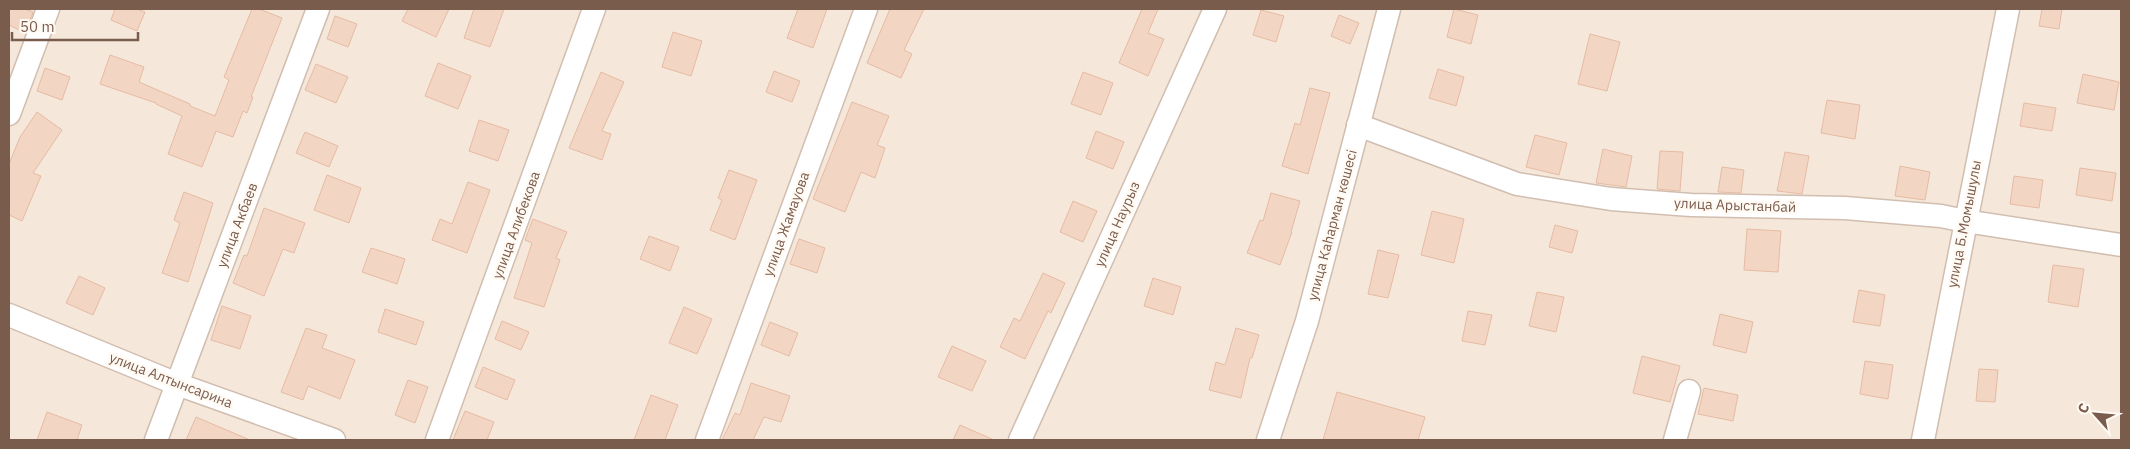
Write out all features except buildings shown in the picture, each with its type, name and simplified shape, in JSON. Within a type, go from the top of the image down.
[{"type":"street","points":[[9,114],[48,9]]},
{"type":"street","name":"улица Акбаев","points":[[156,440],[318,9]]},
{"type":"street","name":"улица Алибекова","points":[[437,440],[594,9]]},
{"type":"street","name":"улица Жамауова","points":[[707,440],[866,9]]},
{"type":"street","name":"улица Наурыз","points":[[1020,440],[1214,9]]},
{"type":"street","name":"улица Каһарман көшесі","points":[[1268,440],[1307,321],[1389,9]]},
{"type":"street","name":"улица Б.Момышулы","points":[[1923,440],[2008,9]]},
{"type":"street","name":"улица Арыстанбай","points":[[1358,125],[1517,184],[1610,199],[1692,205],[1845,208],[1941,216],[2121,245]]},
{"type":"street","name":"улица Алтынсарина","points":[[9,315],[177,384],[334,440]]},
{"type":"street","points":[[1675,440],[1689,391]]},
{"type":"shaded area","points":[[9,9],[2121,9],[2121,440],[9,440]]}]
